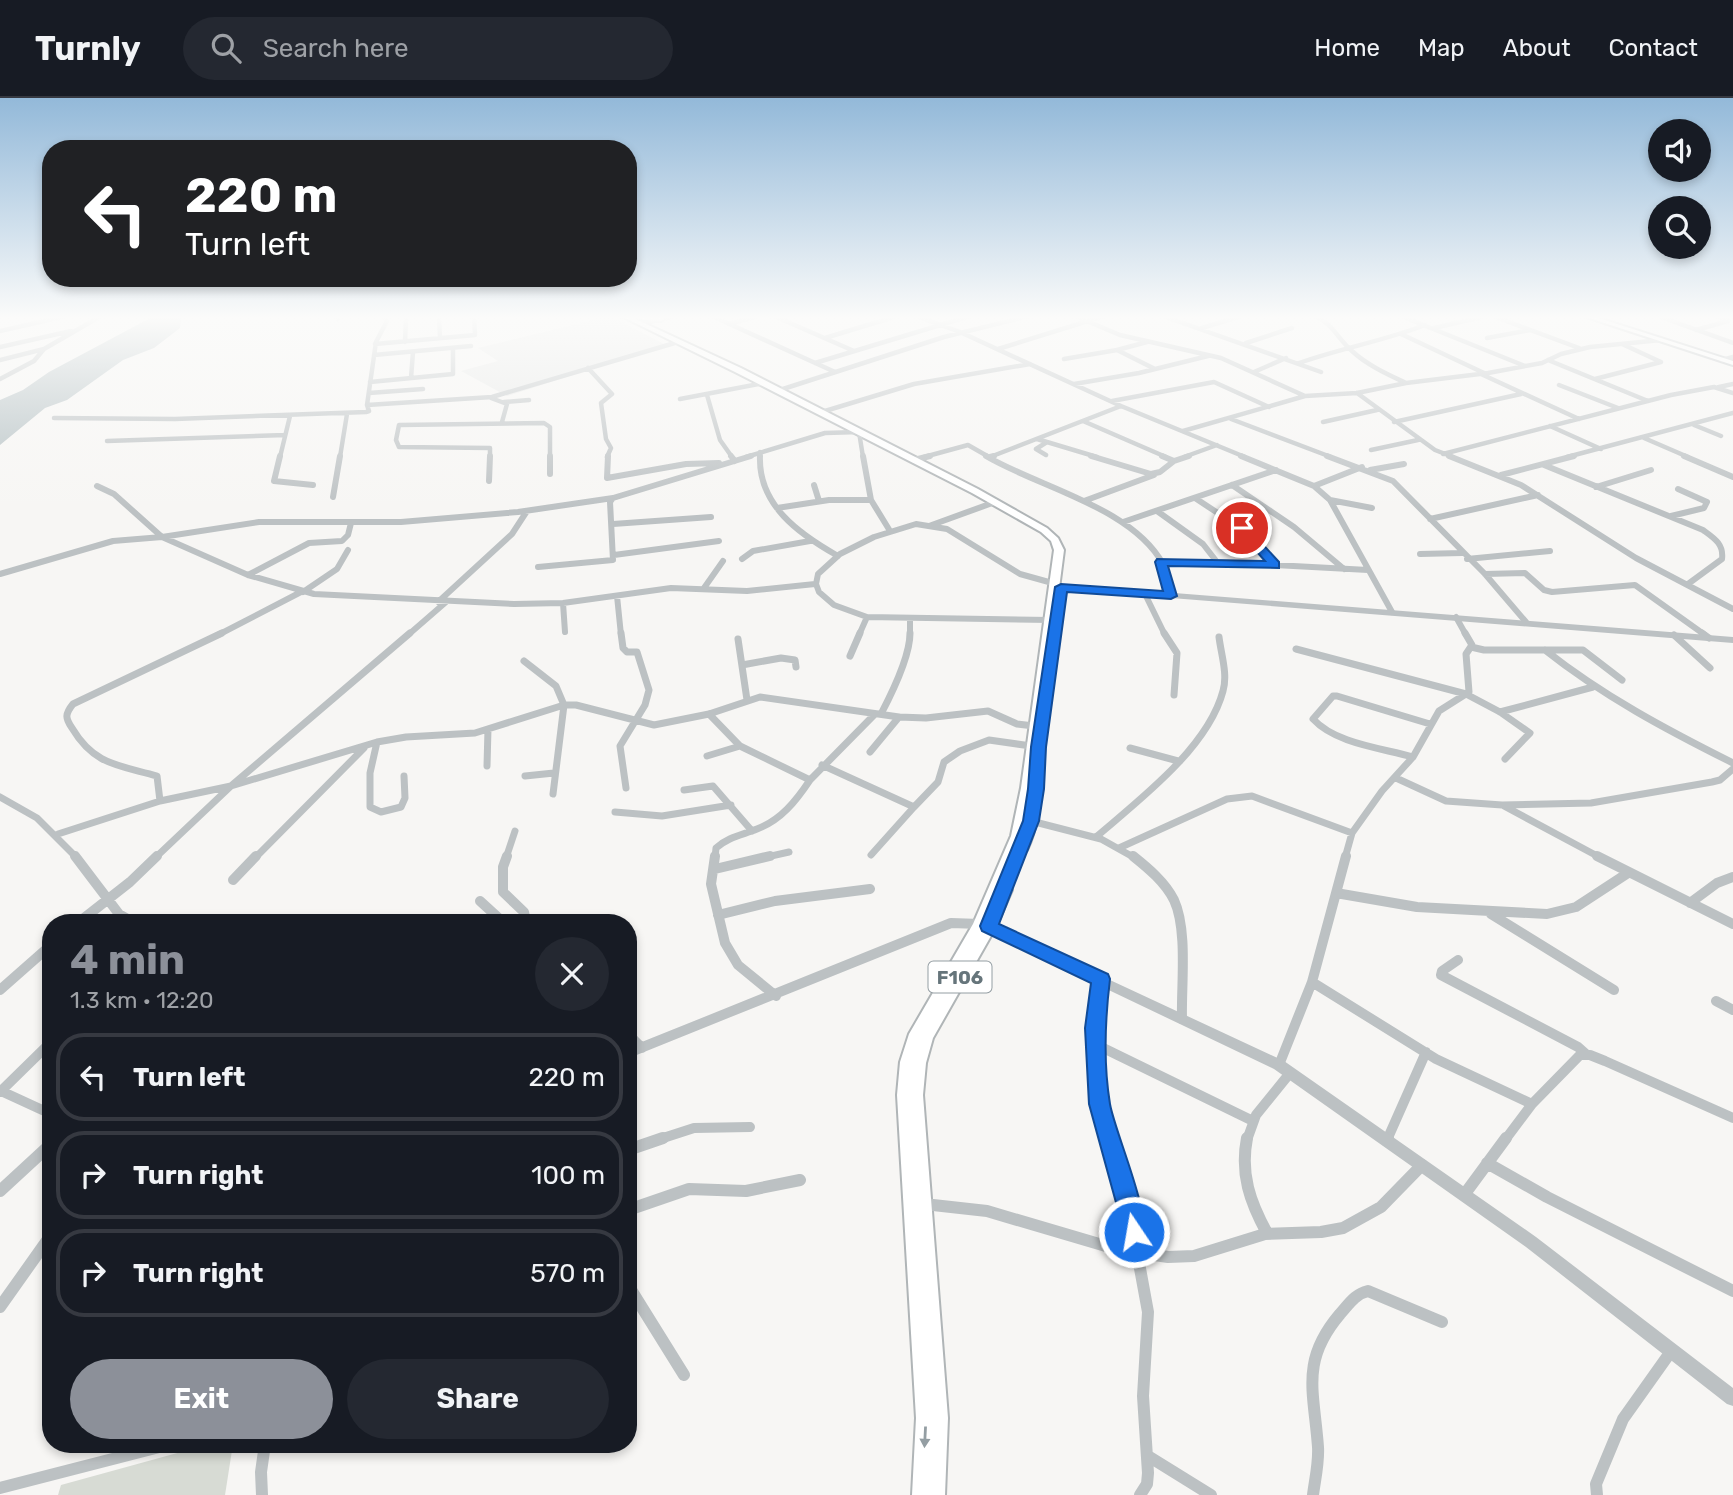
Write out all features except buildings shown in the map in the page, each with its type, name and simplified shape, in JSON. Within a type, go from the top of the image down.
[{"type":"main road","name":"F106","points":[[761,381],[825,411],[1035,520],[1060,539],[1065,550],[1051,620],[1027,788],[1017,836],[985,925],[917,1034],[908,1062],[905,1095],[926,1418],[922,1495]]},
{"type":"main road","name":"F106","points":[[766,381],[859,432],[916,459]]},
{"type":"main road","name":"F106","points":[[936,1495],[938,1419],[915,1095],[918,1063],[926,1037],[985,925],[1031,821],[1058,586],[1059,550],[1055,540],[1031,522],[977,490]]},
{"type":"street","points":[[54,418],[174,419],[366,412],[369,411],[370,382],[378,381]]},
{"type":"street","points":[[368,405],[489,398],[544,381]]},
{"type":"street","points":[[600,381],[612,394],[601,403],[606,439],[611,448],[607,457],[607,478],[686,464],[728,463]]},
{"type":"street","points":[[783,389],[807,381]]},
{"type":"street","points":[[825,411],[930,381]]},
{"type":"street","points":[[1068,381],[1314,486],[1330,500],[1392,612]]},
{"type":"street","points":[[1074,384],[1089,381]]},
{"type":"street","points":[[1274,381],[1305,396]]},
{"type":"street","points":[[1402,381],[1406,383]]},
{"type":"street","points":[[1184,431],[1305,396],[1357,393],[1421,381]]},
{"type":"street","points":[[1497,381],[1579,419]]},
{"type":"street","points":[[1600,381],[1648,401]]},
{"type":"street","points":[[680,399],[764,383]]},
{"type":"street","points":[[1112,401],[1214,383],[1269,407]]},
{"type":"street","points":[[1443,454],[1618,408],[1733,384]]},
{"type":"street","points":[[1559,385],[1618,408]]},
{"type":"street","points":[[1716,387],[1733,393]]},
{"type":"street","points":[[369,393],[423,389]]},
{"type":"street","points":[[1357,393],[1418,440],[1443,454],[1501,475],[1538,495],[1617,547],[1733,609]]},
{"type":"street","points":[[1394,422],[1521,394]]},
{"type":"street","points":[[707,395],[720,440],[735,461]]},
{"type":"street","points":[[489,398],[505,402],[528,400]]},
{"type":"street","points":[[502,422],[507,404],[505,402]]},
{"type":"street","points":[[990,457],[1121,406]]},
{"type":"street","points":[[1322,422],[1377,410]]},
{"type":"street","points":[[1501,475],[1733,413]]},
{"type":"street","points":[[332,497],[347,414]]},
{"type":"street","points":[[290,416],[274,481],[313,485]]},
{"type":"street","points":[[1230,419],[1370,470],[1393,481],[1485,574],[1526,622]]},
{"type":"street","points":[[1083,421],[1174,461]]},
{"type":"street","points":[[489,481],[490,448],[399,447],[396,440],[398,425],[502,422],[548,424],[550,474]]},
{"type":"street","points":[[1694,425],[1721,436]]},
{"type":"street","points":[[1550,426],[1602,449]]},
{"type":"street","points":[[0,574],[113,541],[162,537],[259,522],[401,522],[527,511],[613,498],[825,433],[859,432],[871,500],[890,531]]},
{"type":"street","points":[[107,441],[285,435]]},
{"type":"street","points":[[1644,438],[1733,477]]},
{"type":"street","points":[[1037,439],[1156,474]]},
{"type":"street","points":[[1371,450],[1418,440]]},
{"type":"street","points":[[1046,456],[1036,449],[1047,442]]},
{"type":"street","points":[[916,459],[968,445],[1019,475],[1084,501],[1123,522],[1161,562],[1171,596]]},
{"type":"street","points":[[1084,501],[1156,474],[1174,461],[1217,445]]},
{"type":"street","points":[[760,452],[759,476],[766,493],[777,508],[810,541],[838,555]]},
{"type":"street","points":[[1370,470],[1404,464]]},
{"type":"street","points":[[1544,465],[1710,534],[1723,551],[1719,562],[1688,584]]},
{"type":"street","points":[[1314,486],[1362,467]]},
{"type":"street","points":[[1123,522],[1276,470]]},
{"type":"street","points":[[1596,487],[1651,470]]},
{"type":"street","points":[[814,485],[819,501]]},
{"type":"street","points":[[1232,485],[1294,527],[1344,569]]},
{"type":"street","points":[[97,486],[114,494],[162,537],[248,575],[302,592],[442,602],[563,603],[671,589],[747,591],[816,584]]},
{"type":"street","points":[[1671,516],[1704,508],[1707,502],[1678,489]]},
{"type":"street","points":[[1430,519],[1538,495]]},
{"type":"street","points":[[538,567],[613,560],[614,524],[610,502],[613,498]]},
{"type":"street","points":[[1195,498],[1242,528],[1275,565]]},
{"type":"street","points":[[777,508],[819,501],[871,500]]},
{"type":"street","points":[[1330,500],[1372,508]]},
{"type":"street","points":[[929,526],[995,502]]},
{"type":"street","points":[[90,914],[230,786],[442,602],[512,534],[527,511]]},
{"type":"street","points":[[1157,511],[1203,544],[1217,562]]},
{"type":"street","points":[[614,524],[711,517]]},
{"type":"street","points":[[248,575],[309,543],[342,541],[348,535],[351,523]]},
{"type":"street","points":[[1051,620],[867,617],[838,608],[817,589],[817,576],[838,555],[890,531],[916,524],[970,539],[1018,574],[1058,586],[1733,640]]},
{"type":"street","points":[[614,555],[719,541]]},
{"type":"street","points":[[742,559],[753,551],[810,541]]},
{"type":"street","points":[[160,801],[157,776],[99,759],[83,747],[66,719],[67,711],[73,704],[246,622],[302,592],[337,569],[348,550]]},
{"type":"street","points":[[1420,554],[1465,556],[1550,551]]},
{"type":"street","points":[[704,588],[723,561]]},
{"type":"street","points":[[1161,562],[1217,562],[1368,570]]},
{"type":"street","points":[[1485,574],[1525,573],[1544,590],[1552,592],[1635,585],[1670,607],[1709,638]]},
{"type":"street","points":[[1145,594],[1156,621],[1178,653],[1174,695]]},
{"type":"street","points":[[617,596],[623,648],[627,652],[637,652],[649,690],[645,705],[620,746],[626,788]]},
{"type":"street","points":[[563,603],[565,632]]},
{"type":"street","points":[[850,656],[867,617]]},
{"type":"street","points":[[1456,617],[1471,647]]},
{"type":"street","points":[[776,996],[730,956],[711,884],[716,848],[769,823],[786,811],[822,765],[878,714],[897,683],[905,651],[910,645],[910,618]]},
{"type":"street","points":[[1674,635],[1710,668]]},
{"type":"street","points":[[1096,837],[1150,791],[1178,761],[1218,706],[1223,691],[1224,673],[1219,637]]},
{"type":"street","points":[[738,639],[742,687],[747,700]]},
{"type":"street","points":[[1471,647],[1484,650],[1583,650],[1622,680]]},
{"type":"street","points":[[1267,1233],[1249,1198],[1245,1179],[1247,1149],[1253,1121],[1285,1069],[1312,982],[1352,833],[1382,790],[1413,757],[1430,724],[1446,705],[1466,694],[1470,686],[1466,654],[1471,647]]},
{"type":"street","points":[[1296,649],[1466,694],[1500,712],[1530,733],[1505,759]]},
{"type":"street","points":[[1545,650],[1592,687],[1733,763]]},
{"type":"street","points":[[742,666],[780,658],[795,660],[796,667]]},
{"type":"street","points":[[524,661],[556,686],[564,705],[553,794]]},
{"type":"street","points":[[1500,712],[1592,687]]},
{"type":"street","points":[[1413,757],[1342,736],[1316,725],[1312,719],[1333,696],[1430,724]]},
{"type":"street","points":[[58,834],[160,801],[230,786],[377,742],[488,729],[564,705],[576,705],[654,725],[709,714],[747,700],[772,697],[899,717],[926,718],[988,711],[1017,724],[1034,726]]},
{"type":"street","points":[[709,714],[740,746],[810,780]]},
{"type":"street","points":[[870,752],[899,717]]},
{"type":"street","points":[[487,766],[488,729]]},
{"type":"street","points":[[871,855],[938,782],[944,762],[960,751],[989,740],[1031,747]]},
{"type":"street","points":[[377,742],[370,773],[370,807],[381,811],[401,807],[404,804],[404,776]]},
{"type":"street","points":[[233,880],[366,746]]},
{"type":"street","points":[[707,756],[740,746]]},
{"type":"street","points":[[1130,748],[1178,761]]},
{"type":"street","points":[[822,765],[914,807]]},
{"type":"street","points":[[1396,778],[1446,801],[1502,805],[1591,803],[1712,782],[1720,780],[1733,769]]},
{"type":"street","points":[[525,776],[554,773]]},
{"type":"street","points":[[684,790],[713,786],[752,831]]},
{"type":"street","points":[[1119,848],[1227,799],[1244,796],[1261,798],[1352,833]]},
{"type":"street","points":[[0,797],[23,806],[58,834],[119,914]]},
{"type":"street","points":[[615,812],[662,816],[731,805]]},
{"type":"street","points":[[1502,805],[1628,873],[1733,924]]},
{"type":"street","points":[[1031,821],[1096,837],[1119,848],[1153,873],[1175,905],[1181,950],[1182,1019]]},
{"type":"street","points":[[515,831],[503,867],[503,892],[524,914]]},
{"type":"street","points":[[715,869],[789,852]]},
{"type":"street","points":[[1336,893],[1399,905],[1547,914],[1566,911],[1585,903],[1628,873]]},
{"type":"street","points":[[1690,903],[1720,881],[1733,877]]},
{"type":"street","points":[[718,915],[775,901],[870,889]]},
{"type":"street","points":[[480,901],[494,914]]},
{"type":"street","points":[[1489,912],[1614,990]]},
{"type":"street","points":[[637,1050],[776,996],[951,923],[985,925],[1285,1069],[1531,1242],[1733,1398]]},
{"type":"street","points":[[0,990],[42,953]]},
{"type":"street","points":[[1458,960],[1442,971],[1441,975],[1578,1047],[1587,1055],[1733,1118]]},
{"type":"street","points":[[1101,979],[1095,1044],[1099,1104],[1128,1203],[1148,1312],[1143,1396],[1148,1456],[1147,1484],[1140,1495]]},
{"type":"street","points":[[1312,982],[1426,1052],[1532,1104]]},
{"type":"street","points":[[1716,1001],[1733,1010]]},
{"type":"street","points":[[637,1043],[642,1048]]},
{"type":"street","points":[[1095,1044],[1253,1121]]},
{"type":"street","points":[[42,1051],[1,1091],[42,1110]]},
{"type":"street","points":[[1387,1141],[1426,1052]]},
{"type":"street","points":[[1464,1195],[1532,1104],[1580,1055],[1587,1055]]},
{"type":"street","points":[[637,1147],[705,1126],[750,1128]]},
{"type":"street","points":[[0,1191],[42,1152]]},
{"type":"street","points":[[1487,1163],[1733,1291]]},
{"type":"street","points":[[924,1204],[983,1210],[1060,1235],[1138,1252],[1192,1256],[1267,1233],[1330,1231],[1350,1226],[1376,1211],[1422,1165]]},
{"type":"street","points":[[637,1207],[689,1189],[746,1191],[800,1180]]},
{"type":"street","points":[[0,1307],[42,1248]]},
{"type":"street","points":[[1313,1495],[1318,1450],[1310,1396],[1311,1373],[1316,1350],[1325,1333],[1359,1293],[1368,1291],[1442,1322]]},
{"type":"street","points":[[637,1299],[684,1375]]},
{"type":"street","points":[[1597,1495],[1597,1484],[1623,1419],[1672,1350]]},
{"type":"street","points":[[0,1488],[136,1453]]},
{"type":"street","points":[[262,1495],[264,1453]]},
{"type":"street","points":[[1148,1456],[1211,1495]]},
{"type":"shaded area","points":[[36,381],[93,381],[67,400],[45,408],[0,445],[0,400]]},
{"type":"shaded area","points":[[480,381],[553,381],[507,396]]},
{"type":"shaded area","points":[[177,1453],[232,1453],[225,1495],[58,1495],[61,1485]]},
{"type":"route","points":[[1134,1232],[1099,1104],[1095,1028],[1101,979],[989,926],[1031,821],[1038,747],[1061,587],[1171,596],[1161,562],[1275,565],[1242,528]]}]
